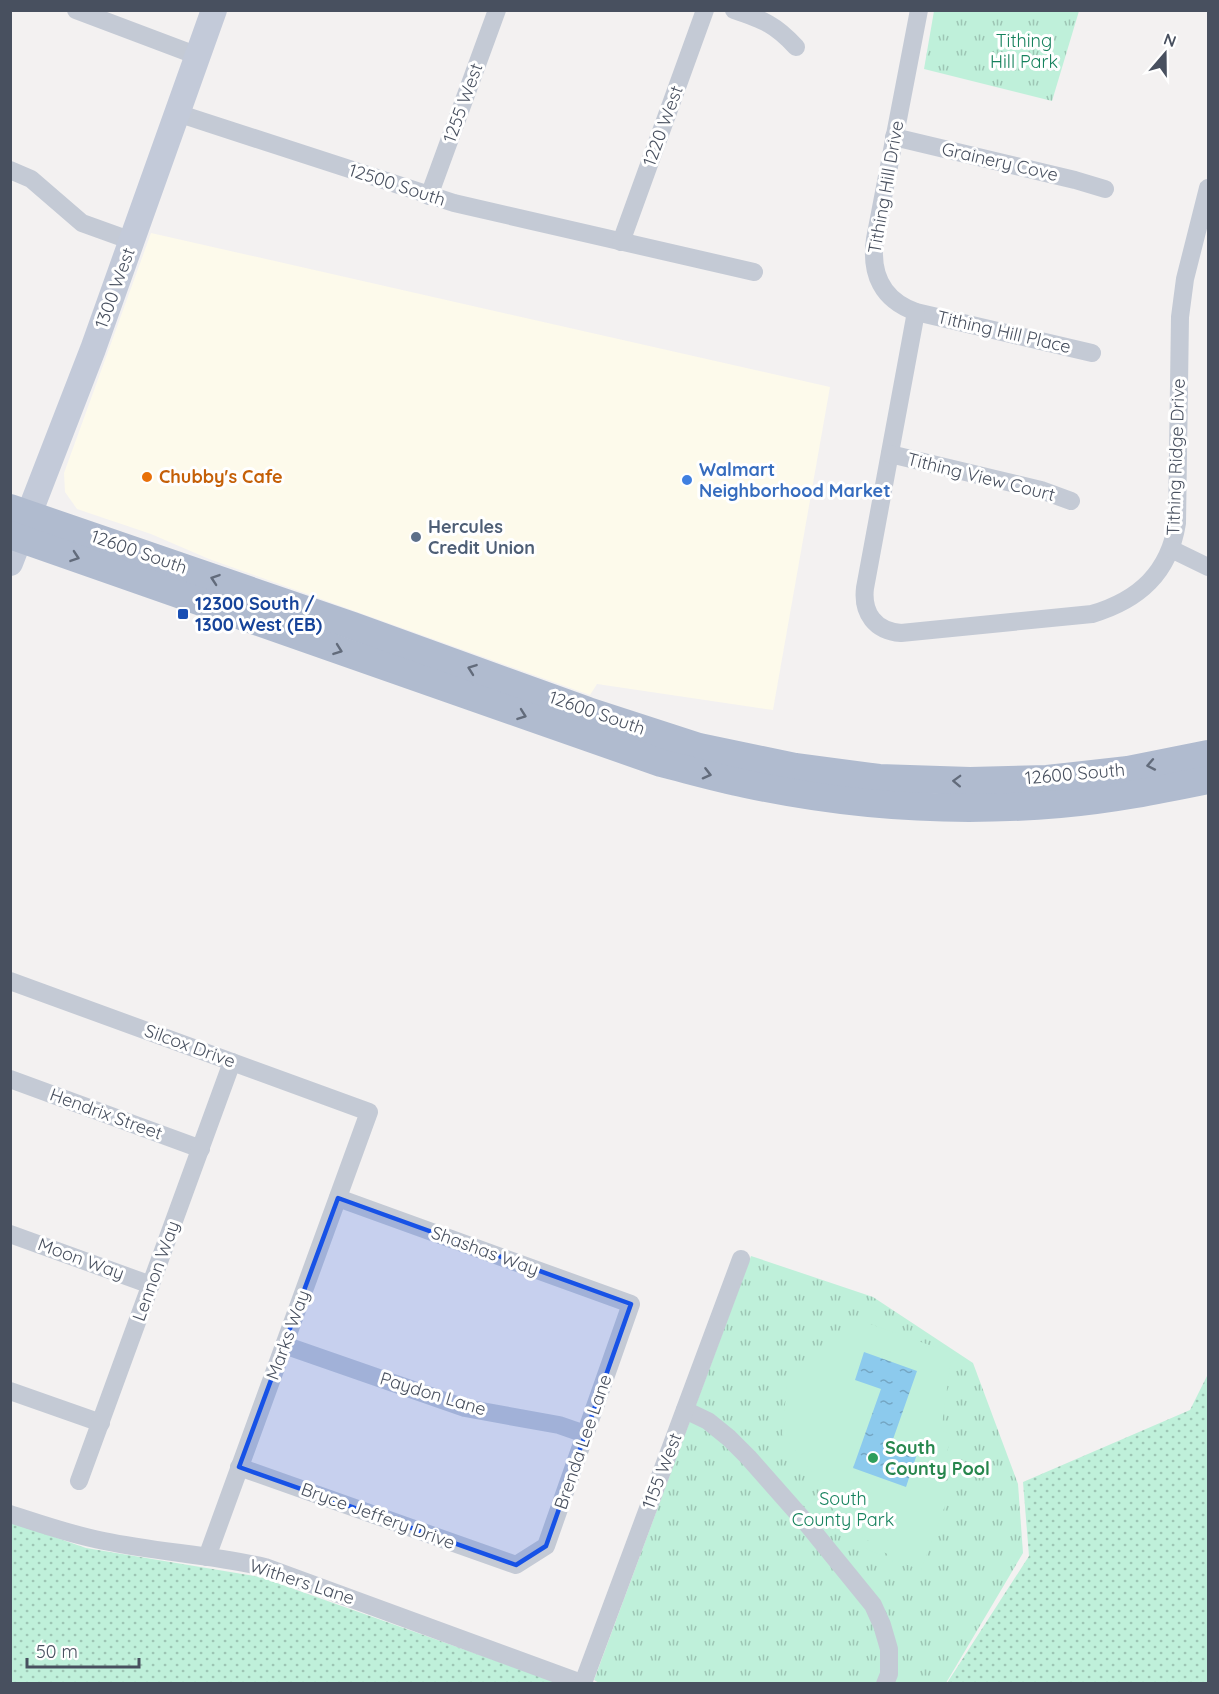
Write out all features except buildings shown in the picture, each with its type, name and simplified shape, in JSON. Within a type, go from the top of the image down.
[{"type":"main road","name":"12600 South","points":[[16,532],[352,626],[588,711],[699,747],[795,767],[879,778],[970,781],[1047,779],[1128,770],[1209,754]]},
{"type":"main road","name":"12600 South","points":[[16,532],[639,755],[746,784],[873,803],[966,807],[1059,804],[1138,795],[1209,780]]},
{"type":"street","points":[[76,10],[198,56]]},
{"type":"street","name":"1300 West","points":[[16,532],[89,359],[214,10]]},
{"type":"street","name":"1255 West","points":[[429,196],[496,10]]},
{"type":"street","name":"1220 West","points":[[621,242],[705,10]]},
{"type":"street","points":[[734,10],[761,19],[781,30],[796,47]]},
{"type":"street","name":"Tithing Hill Drive","points":[[916,312],[903,307],[884,290],[873,259],[875,238],[919,10]]},
{"type":"street","name":"12500 South","points":[[177,113],[454,203],[754,272]]},
{"type":"street","name":"Grainery Cove","points":[[894,137],[1076,180],[1104,189]]},
{"type":"street","points":[[10,170],[31,179],[82,223],[132,241]]},
{"type":"street","name":"Tithing Ridge Drive","points":[[890,454],[864,598],[865,608],[876,625],[901,633],[1092,614],[1108,609],[1136,594],[1155,577],[1171,549],[1176,523],[1180,317],[1185,279],[1209,188]]},
{"type":"street","points":[[890,454],[916,312]]},
{"type":"street","name":"Tithing Hill Place","points":[[916,312],[1092,353]]},
{"type":"street","name":"Tithing View Court","points":[[890,454],[1041,490],[1071,501]]},
{"type":"street","points":[[1171,549],[1209,567]]},
{"type":"street","name":"Silcox Drive","points":[[10,981],[369,1112]]},
{"type":"street","name":"Lennon Way","points":[[80,1481],[232,1062]]},
{"type":"street","name":"Hendrix Street","points":[[10,1079],[201,1149]]},
{"type":"street","name":"Marks Way","points":[[207,1557],[369,1112]]},
{"type":"street","name":"Shashas Way","points":[[338,1198],[631,1304]]},
{"type":"street","name":"Moon Way","points":[[10,1234],[151,1285]]},
{"type":"street","name":"1155 West","points":[[583,1683],[741,1259]]},
{"type":"street","name":"Brenda Lee Lane","points":[[516,1565],[546,1546],[631,1304]]},
{"type":"street","name":"Paydon Lane","points":[[284,1345],[465,1408],[559,1425],[585,1434]]},
{"type":"street","points":[[10,1391],[100,1424]]},
{"type":"street","points":[[685,1410],[708,1421],[748,1457],[808,1525],[873,1605],[889,1648],[889,1674],[885,1683]]},
{"type":"street","name":"Bryce Jeffery Drive","points":[[239,1467],[516,1565]]},
{"type":"street","name":"Withers Lane","points":[[10,1514],[61,1531],[104,1541],[265,1567],[583,1683]]},
{"type":"highlighted area","points":[[338,1198],[631,1304],[546,1546],[516,1565],[239,1467]]},
{"type":"shaded area","points":[[151,233],[830,387],[773,710],[597,684],[590,695],[209,559],[151,534],[77,509],[65,492],[64,473]]},
{"type":"green space","name":"Tithing Hill Park","points":[[934,11],[1079,11],[1052,101],[924,69]]},
{"type":"green space","name":"South County Park","points":[[751,1256],[873,1297],[973,1363],[1018,1484],[1023,1553],[946,1683],[601,1684],[594,1680]]},
{"type":"green space","name":"South County Pool","points":[[856,1319],[952,1353],[941,1431],[953,1435],[936,1482],[946,1486],[941,1501],[946,1503],[921,1570],[905,1564],[906,1561],[900,1559],[898,1563],[887,1559],[888,1554],[883,1552],[881,1555],[866,1549],[869,1541],[855,1533],[837,1514],[822,1494],[826,1490],[782,1434],[787,1386]]},
{"type":"green space","points":[[1208,1374],[1208,1683],[947,1683],[1029,1556],[1023,1482],[1190,1410]]},
{"type":"green space","points":[[11,1522],[86,1548],[260,1577],[559,1683],[11,1684]]},
{"type":"water","points":[[864,1352],[917,1371],[891,1445],[917,1454],[906,1487],[853,1468],[881,1389],[855,1380]]},
{"type":"place","name":"Chubby's Cafe","points":[[147,477]]},
{"type":"place","name":"Walmart Neighborhood Market","points":[[687,480]]},
{"type":"place","name":"Hercules Credit Union","points":[[416,537]]},
{"type":"place","name":"12300 South / 1300 West (EB)","points":[[183,614]]},
{"type":"place","name":"South County Pool","points":[[873,1458]]}]
